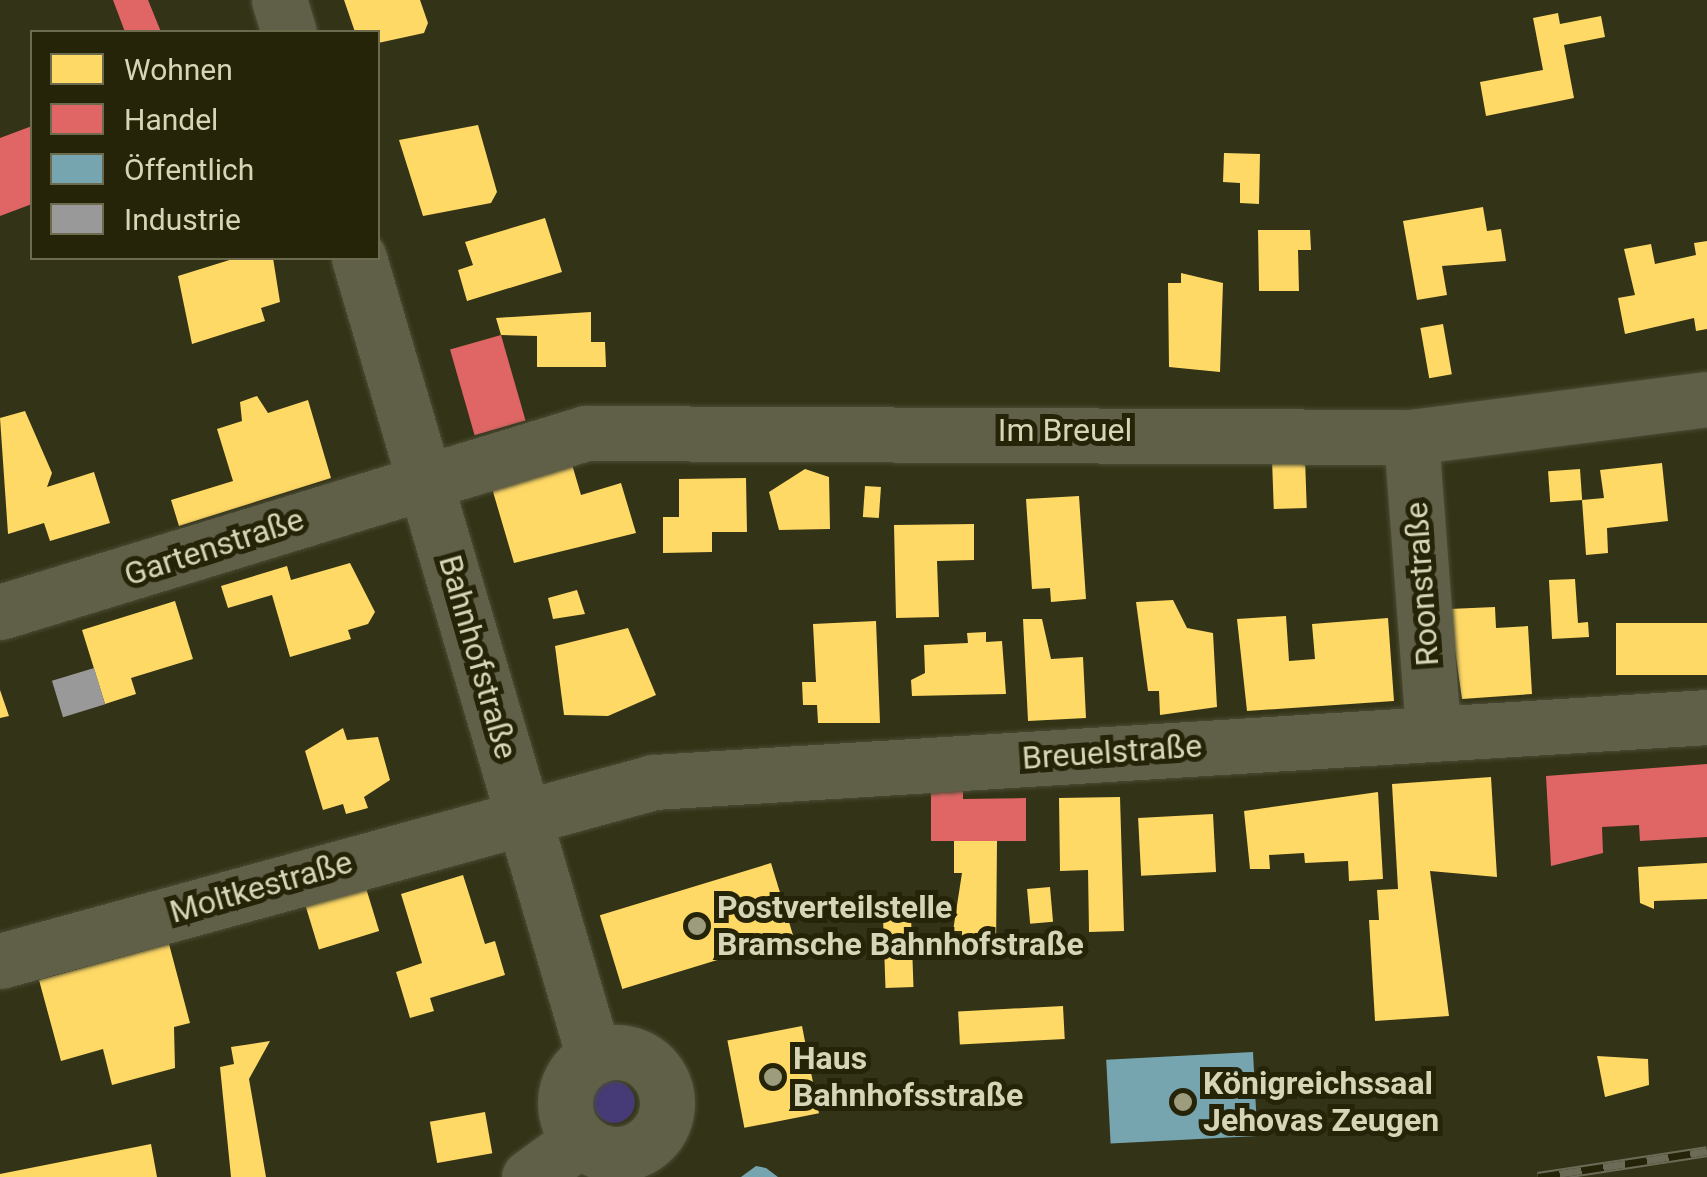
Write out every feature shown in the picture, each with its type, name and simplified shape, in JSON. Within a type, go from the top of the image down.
[{"type":"street","points":[[279,0],[288,30]]},
{"type":"street","name":"Bahnhofstraße","points":[[360,260],[427,477],[594,1057]]},
{"type":"street","name":"Im Breuel","points":[[427,477],[586,433],[1410,437],[1707,400]]},
{"type":"street","name":"Roonstraße","points":[[1410,437],[1433,732]]},
{"type":"street","name":"Gartenstraße","points":[[0,612],[427,477]]},
{"type":"street","name":"Breuelstraße","points":[[522,814],[654,782],[1707,717]]},
{"type":"street","name":"Moltkestraße","points":[[0,961],[522,814]]},
{"type":"street","points":[[623,1052],[650,1065],[665,1090],[664,1119],[644,1146],[619,1154],[580,1140],[565,1095],[594,1057],[623,1052]]},
{"type":"street","points":[[529,1177],[580,1140]]},
{"type":"shaded area","points":[[614,1081],[629,1087],[635,1102],[629,1117],[614,1123],[599,1117],[593,1102],[599,1087]]},
{"type":"building: Wohnen","points":[[344,0],[420,0],[428,23],[424,33],[380,43],[380,30],[354,30]]},
{"type":"building: Wohnen","points":[[1558,13],[1560,24],[1601,16],[1605,37],[1564,45],[1574,98],[1486,116],[1480,82],[1543,70],[1533,18]]},
{"type":"building: Wohnen","points":[[478,125],[497,192],[491,203],[423,216],[399,140]]},
{"type":"building: Wohnen","points":[[1224,153],[1260,154],[1259,204],[1240,203],[1240,183],[1223,182]]},
{"type":"building: Wohnen","points":[[1483,207],[1487,231],[1501,229],[1506,261],[1442,266],[1447,295],[1417,300],[1403,221]]},
{"type":"building: Wohnen","points":[[545,218],[562,272],[467,301],[458,270],[473,265],[465,242]]},
{"type":"building: Wohnen","points":[[1258,230],[1310,230],[1311,250],[1298,250],[1299,291],[1259,291]]},
{"type":"building: Wohnen","points":[[1707,241],[1707,329],[1696,331],[1694,318],[1625,334],[1618,298],[1635,295],[1624,249],[1651,244],[1655,264],[1696,255],[1694,243]]},
{"type":"building: Wohnen","points":[[230,260],[273,260],[280,302],[261,308],[265,321],[192,344],[178,276]]},
{"type":"building: Wohnen","points":[[1181,273],[1223,283],[1220,372],[1169,367],[1168,283],[1181,283]]},
{"type":"building: Wohnen","points":[[591,312],[591,342],[605,342],[606,367],[537,367],[537,336],[501,335],[496,318]]},
{"type":"building: Wohnen","points":[[1443,324],[1452,374],[1429,378],[1420,328]]},
{"type":"building: Wohnen","points":[[257,396],[268,413],[308,400],[331,478],[179,526],[171,500],[233,481],[217,429],[242,421],[240,402]]},
{"type":"building: Wohnen","points":[[25,411],[52,473],[47,487],[94,472],[110,523],[50,541],[44,523],[8,534],[0,418]]},
{"type":"building: Wohnen","points":[[1305,458],[1307,508],[1274,509],[1272,459]]},
{"type":"building: Wohnen","points":[[571,461],[581,495],[621,483],[636,533],[514,563],[491,485]]},
{"type":"building: Wohnen","points":[[1662,463],[1668,521],[1607,528],[1608,553],[1586,555],[1582,500],[1604,498],[1600,470]]},
{"type":"building: Wohnen","points":[[805,469],[829,477],[830,529],[779,530],[769,492]]},
{"type":"building: Wohnen","points":[[1580,469],[1582,500],[1550,502],[1548,471]]},
{"type":"building: Wohnen","points":[[746,478],[747,532],[712,532],[712,552],[663,553],[663,517],[679,517],[679,479]]},
{"type":"building: Wohnen","points":[[865,486],[881,487],[879,518],[863,517]]},
{"type":"building: Wohnen","points":[[1079,496],[1086,599],[1051,602],[1050,588],[1032,589],[1026,499]]},
{"type":"building: Wohnen","points":[[974,524],[974,560],[937,561],[939,617],[896,618],[894,525]]},
{"type":"building: Wohnen","points":[[350,563],[375,612],[368,624],[348,630],[351,639],[290,657],[272,595],[228,608],[221,586],[287,566],[291,580]]},
{"type":"building: Wohnen","points":[[1575,579],[1578,623],[1588,622],[1589,637],[1552,639],[1549,580]]},
{"type":"building: Wohnen","points":[[577,590],[585,614],[553,619],[548,598]]},
{"type":"building: Wohnen","points":[[1173,600],[1187,628],[1213,633],[1217,707],[1160,715],[1159,691],[1148,691],[1136,602]]},
{"type":"building: Wohnen","points":[[175,601],[193,659],[131,678],[136,694],[105,704],[82,630]]},
{"type":"building: Wohnen","points":[[1495,607],[1496,628],[1528,626],[1532,694],[1462,699],[1449,609]]},
{"type":"building: Wohnen","points":[[1286,616],[1289,661],[1315,659],[1312,624],[1388,618],[1394,701],[1247,711],[1237,619]]},
{"type":"building: Wohnen","points":[[1023,619],[1042,619],[1051,659],[1083,657],[1086,718],[1028,721]]},
{"type":"building: Wohnen","points":[[876,621],[880,723],[818,723],[817,705],[803,705],[802,682],[816,682],[813,624]]},
{"type":"building: Wohnen","points":[[1616,623],[1707,623],[1707,675],[1616,675]]},
{"type":"building: Wohnen","points":[[628,628],[656,695],[608,716],[564,715],[555,646]]},
{"type":"building: Wohnen","points":[[986,632],[986,642],[1002,641],[1006,694],[912,696],[911,680],[925,673],[924,645],[968,643],[967,633]]},
{"type":"building: Wohnen","points":[[0,690],[9,716],[0,718]]},
{"type":"building: Wohnen","points":[[343,728],[347,740],[378,737],[390,780],[364,797],[368,808],[346,814],[343,804],[323,810],[305,751]]},
{"type":"building: Wohnen","points":[[1491,777],[1497,877],[1430,871],[1449,1016],[1375,1021],[1369,920],[1379,920],[1377,890],[1398,889],[1392,784]]},
{"type":"building: Wohnen","points":[[1378,792],[1383,879],[1349,881],[1348,861],[1305,863],[1304,853],[1269,855],[1270,869],[1250,869],[1244,811]]},
{"type":"building: Wohnen","points":[[1120,797],[1124,931],[1089,932],[1088,870],[1060,871],[1059,798]]},
{"type":"building: Wohnen","points":[[1213,814],[1216,872],[1141,876],[1138,818]]},
{"type":"building: Wohnen","points":[[954,840],[997,841],[996,950],[962,944],[962,931],[953,931],[962,873],[954,873]]},
{"type":"building: Wohnen","name":"Postverteilstelle Bramsche Bahnhofstraße","points":[[771,863],[794,937],[622,989],[600,915]]},
{"type":"building: Wohnen","points":[[1707,863],[1707,899],[1654,901],[1654,909],[1640,903],[1638,867]]},
{"type":"building: Wohnen","points":[[463,875],[485,944],[495,941],[505,975],[430,998],[434,1011],[410,1018],[396,972],[422,963],[401,894]]},
{"type":"building: Wohnen","points":[[1050,887],[1053,922],[1030,924],[1027,889]]},
{"type":"building: Wohnen","points":[[366,888],[379,931],[319,949],[306,906]]},
{"type":"building: Wohnen","points":[[911,916],[913,987],[885,988],[883,917]]},
{"type":"building: Wohnen","points":[[169,944],[190,1023],[174,1027],[175,1068],[112,1085],[103,1049],[61,1061],[39,980]]},
{"type":"building: Wohnen","points":[[1063,1006],[1065,1039],[960,1044],[958,1011]]},
{"type":"building: Wohnen","name":"Haus Bahnhofsstraße","points":[[802,1026],[819,1113],[744,1128],[727,1041]]},
{"type":"building: Wohnen","points":[[270,1041],[249,1079],[266,1177],[231,1177],[220,1067],[234,1064],[231,1047]]},
{"type":"building: Wohnen","points":[[1597,1056],[1648,1059],[1649,1085],[1605,1097]]},
{"type":"building: Wohnen","points":[[485,1112],[492,1153],[437,1163],[430,1122]]},
{"type":"building: Wohnen","points":[[151,1144],[157,1177],[0,1177],[0,1174]]},
{"type":"building: Handel","points":[[113,0],[148,0],[160,30],[124,30]]},
{"type":"building: Handel","points":[[30,127],[30,205],[0,216],[0,138]]},
{"type":"building: Handel","points":[[501,335],[526,421],[475,435],[450,350]]},
{"type":"building: Handel","points":[[1707,764],[1707,837],[1640,841],[1639,825],[1602,827],[1603,853],[1551,866],[1546,776]]},
{"type":"building: Handel","points":[[931,786],[963,786],[963,799],[1026,798],[1026,841],[931,841]]},
{"type":"building: Öffentlich","name":"Königreichssaal Jehovas Zeugen","points":[[1253,1052],[1257,1136],[1111,1144],[1106,1060]]},
{"type":"building: Öffentlich","points":[[756,1166],[766,1168],[778,1177],[741,1177]]},
{"type":"building: Industrie","points":[[94,668],[105,704],[63,717],[52,681]]},
{"type":"railway","points":[[1538,1177],[1707,1151]]},
{"type":"place","name":"Postverteilstelle Bramsche Bahnhofstraße","points":[[697,926]]},
{"type":"place","name":"Haus Bahnhofsstraße","points":[[773,1077]]},
{"type":"place","name":"Königreichssaal Jehovas Zeugen","points":[[1183,1102]]}]
